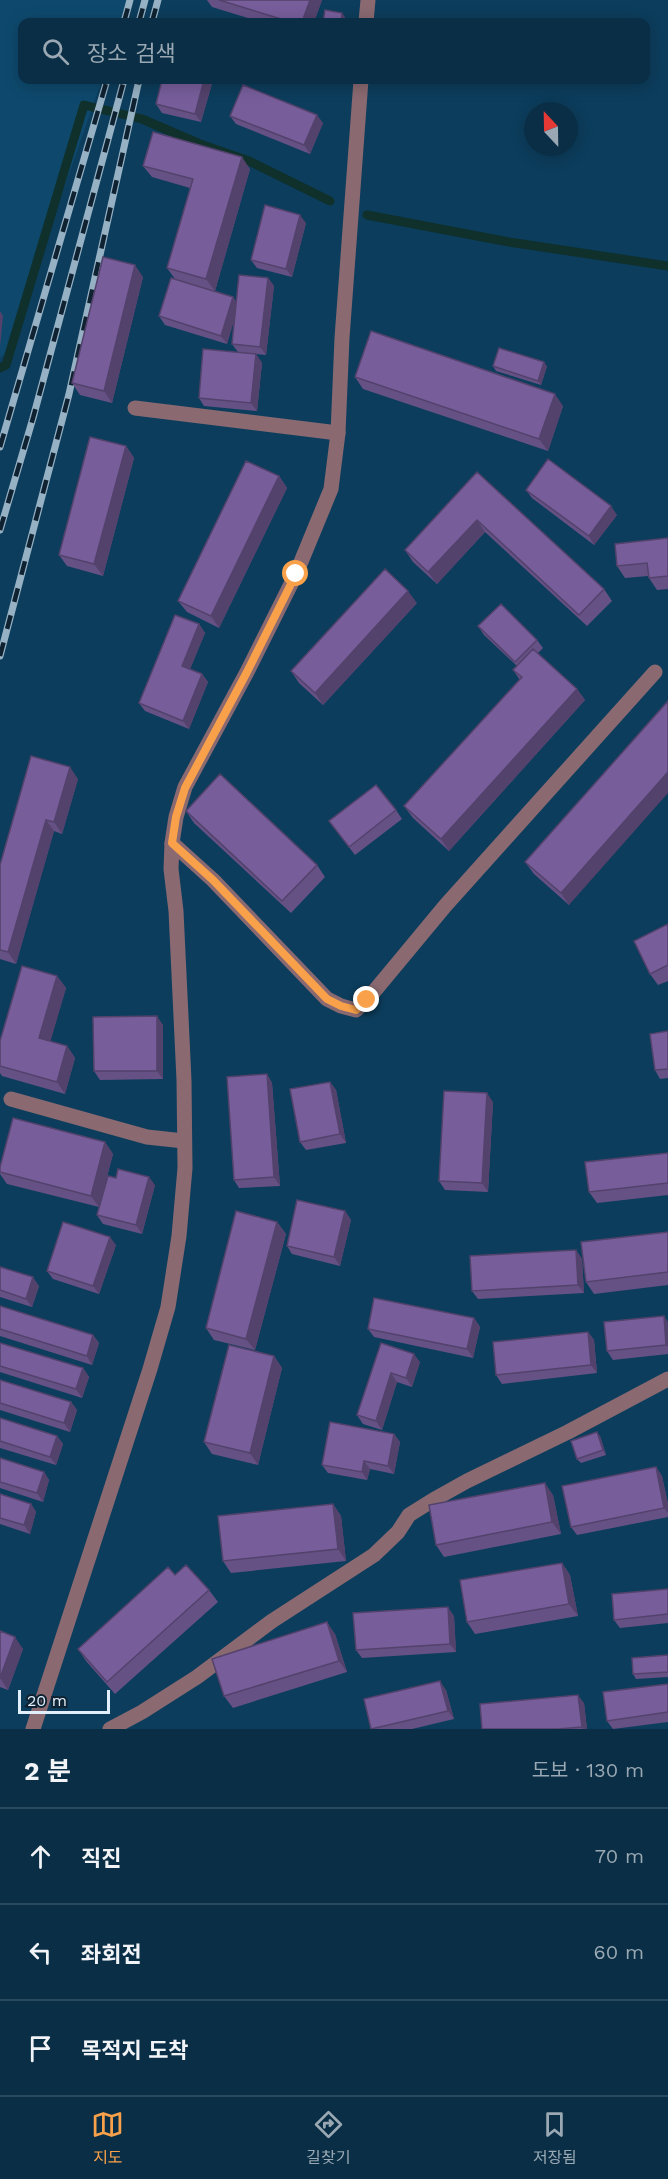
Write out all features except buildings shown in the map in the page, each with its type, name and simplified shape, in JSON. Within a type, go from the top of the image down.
[{"type":"street","points":[[366,18],[368,0]]},
{"type":"street","points":[[33,1729],[168,1307],[179,1236],[185,1168],[184,1080],[176,910],[171,869],[176,817],[185,788],[247,672],[315,531],[331,489],[338,433],[342,338],[361,84]]},
{"type":"street","points":[[135,408],[338,433]]},
{"type":"street","points":[[172,843],[213,880],[327,999],[356,1010],[367,1000],[445,906],[655,672]]},
{"type":"street","points":[[11,1099],[147,1137],[184,1141]]},
{"type":"street","points":[[110,1729],[142,1712],[197,1677],[272,1621],[374,1555],[398,1532],[409,1515],[467,1481],[568,1432],[668,1379]]},
{"type":"shaded area","points":[[0,0],[130,0],[123,18],[18,18],[18,84],[101,84],[6,353],[0,358]]},
{"type":"waterway","points":[[0,368],[6,365],[84,105],[142,119],[200,144],[249,161],[330,201]]},
{"type":"waterway","points":[[367,215],[509,242],[668,266]]},
{"type":"railway","points":[[125,18],[130,0]]},
{"type":"railway","points":[[140,18],[145,0]]},
{"type":"railway","points":[[153,18],[158,0]]},
{"type":"railway","points":[[0,447],[106,84]]},
{"type":"railway","points":[[0,530],[33,418],[123,84]]},
{"type":"railway","points":[[0,656],[69,394],[138,84]]},
{"type":"route","points":[[296,574],[185,788],[176,817],[172,843],[213,880],[327,999],[356,1010],[367,1000]]}]
